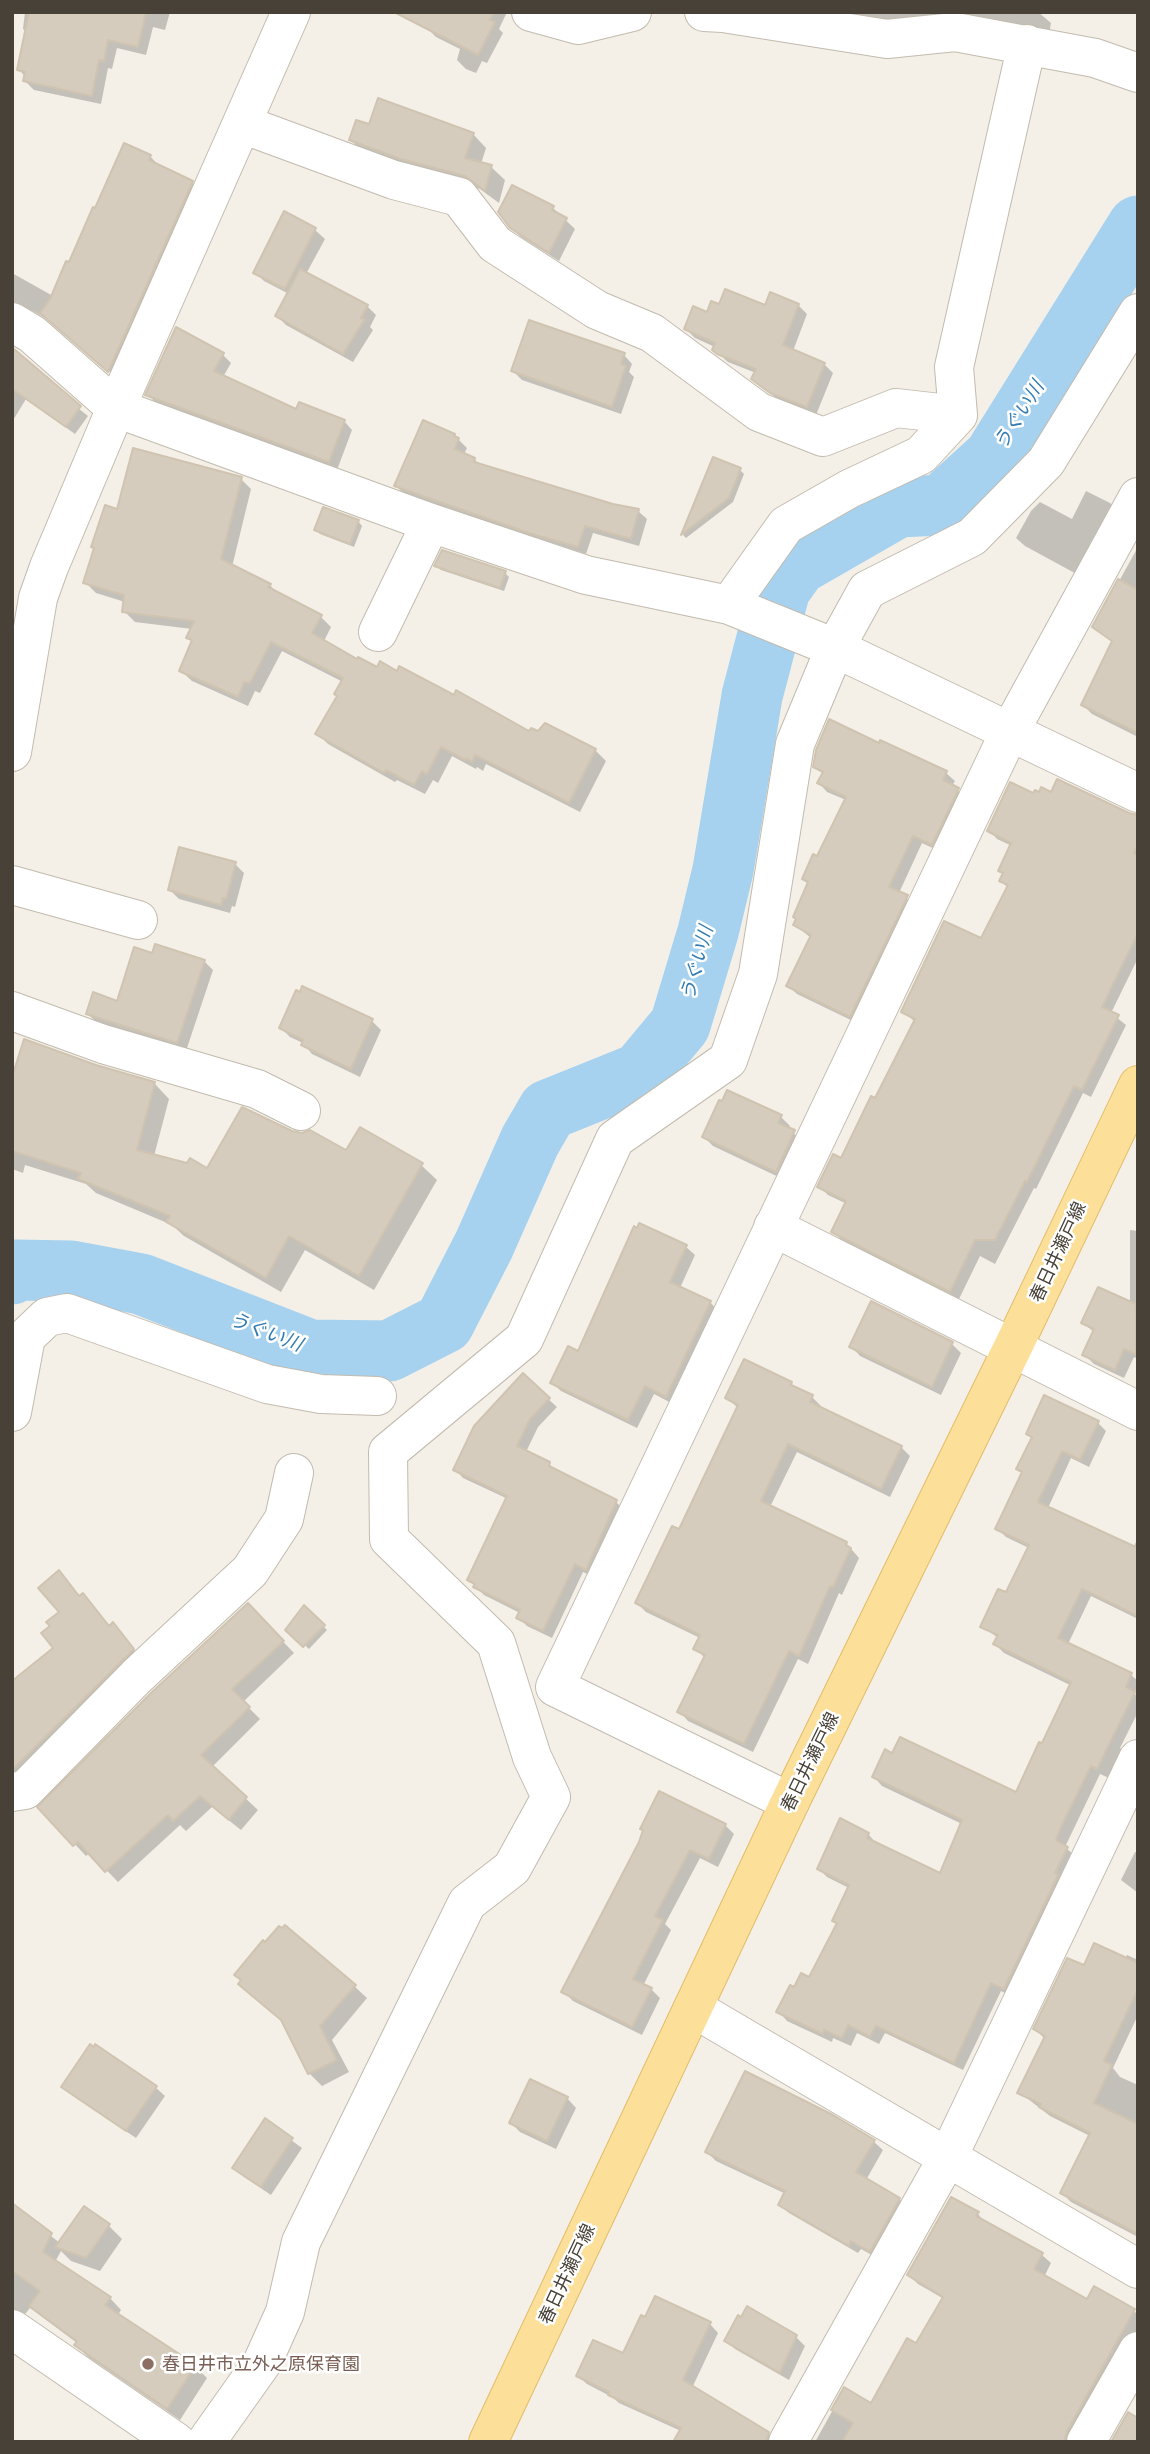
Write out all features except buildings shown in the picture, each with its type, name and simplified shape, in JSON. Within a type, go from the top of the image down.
[{"type":"main road","name":"春日井瀬戸線","points":[[488,2442],[790,1802],[1138,1085]]},
{"type":"street","points":[[544,14],[578,24],[632,12]]},
{"type":"street","points":[[704,12],[887,39],[951,22],[1027,44],[1095,58],[1138,73]]},
{"type":"street","points":[[12,752],[25,601],[116,408],[242,124],[287,13]]},
{"type":"street","points":[[729,606],[786,524],[849,489],[921,455],[958,415],[954,367],[1027,44]]},
{"type":"street","points":[[242,124],[394,180],[459,197],[495,244],[597,310],[652,333],[759,412],[823,438],[896,408],[958,415]]},
{"type":"street","points":[[205,2442],[262,2363],[285,2312],[301,2242],[467,1903],[512,1868],[551,1797],[532,1757],[496,1643],[389,1539],[388,1452],[524,1339],[615,1139],[728,1060],[758,974],[794,744],[835,648],[867,590],[972,537],[1046,462],[1138,313]]},
{"type":"street","points":[[12,321],[32,334],[116,408],[431,523],[586,575],[729,606],[835,648],[1138,793]]},
{"type":"street","points":[[790,1802],[555,1687],[1010,731],[1138,497]]},
{"type":"street","points":[[378,632],[431,523]]},
{"type":"street","points":[[12,886],[138,920]]},
{"type":"street","points":[[12,1011],[103,1044],[257,1089],[301,1111]]},
{"type":"street","points":[[773,1227],[1138,1411]]},
{"type":"street","points":[[12,1412],[26,1337],[47,1317],[67,1313],[267,1384],[321,1394],[377,1395]]},
{"type":"street","points":[[12,1792],[25,1790],[137,1676],[250,1571],[284,1519],[294,1473]]},
{"type":"street","points":[[788,2442],[948,2157],[1138,1759]]},
{"type":"street","points":[[693,2008],[1138,2269]]},
{"type":"street","points":[[12,2329],[176,2442]]},
{"type":"street","points":[[1086,2442],[1138,2351]]},
{"type":"waterway","name":"うぐい川","points":[[12,1274],[16,1270],[71,1271],[141,1284],[310,1350],[389,1351],[444,1323],[484,1245],[530,1141],[548,1110],[640,1073],[680,1025],[708,932],[723,870],[752,696],[780,589],[797,565],[898,507],[941,505],[994,457],[1138,226]]},
{"type":"place","name":"春日井市立外之原保育園","points":[[148,2364]]}]
